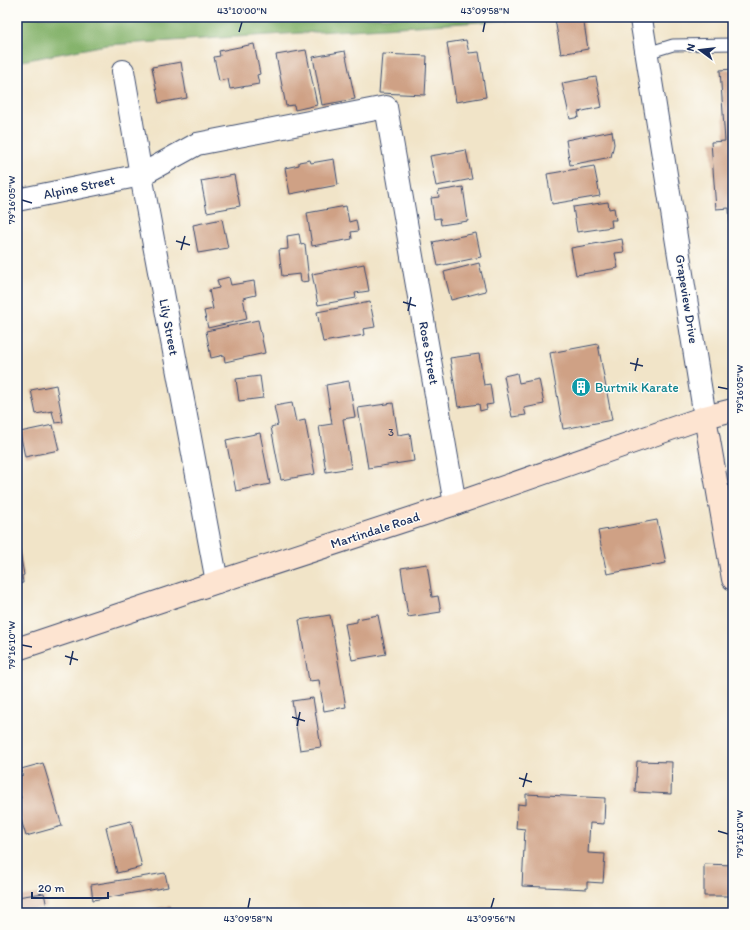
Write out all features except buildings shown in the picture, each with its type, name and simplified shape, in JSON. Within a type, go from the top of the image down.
[{"type":"main road","name":"Martindale Road","points":[[17,649],[455,504],[705,417],[733,410]]},
{"type":"main road","name":"Grapeview Drive","points":[[705,417],[733,579]]},
{"type":"street","name":"Grapeview Drive","points":[[641,19],[705,417]]},
{"type":"street","name":"Lily Street","points":[[123,71],[140,175],[216,582]]},
{"type":"street","name":"Alpine Street","points":[[17,200],[140,175],[197,144],[386,107]]},
{"type":"street","name":"Rose Street","points":[[386,107],[455,504]]},
{"type":"lane","points":[[647,53],[673,46],[733,44]]},
{"type":"green space","points":[[17,17],[562,17],[106,45],[17,62]]},
{"type":"place","name":"Burtnik Karate","points":[[581,387]]}]
